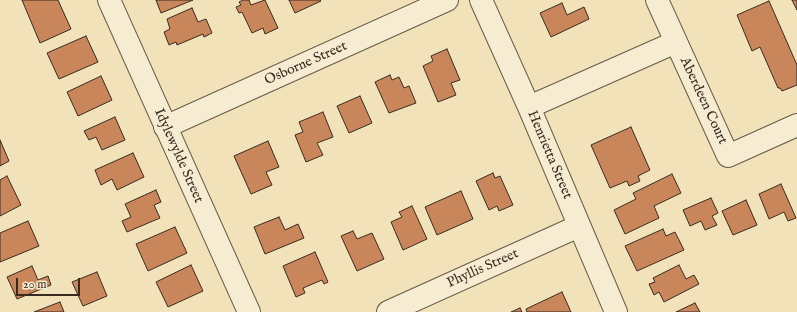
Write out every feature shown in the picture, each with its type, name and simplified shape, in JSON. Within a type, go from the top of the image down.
[{"type":"street","name":"Idylewylde Street","points":[[109,0],[249,312]]},
{"type":"street","name":"Osborne Street","points":[[165,127],[447,0]]},
{"type":"street","name":"Henrietta Street","points":[[481,0],[529,107],[616,312]]},
{"type":"street","name":"Aberdeen Court","points":[[657,0],[728,156],[797,125]]},
{"type":"street","name":"Aberdeen Court","points":[[529,107],[676,42]]},
{"type":"street","name":"Phyllis Street","points":[[388,312],[579,226]]},
{"type":"building","points":[[22,0],[58,0],[71,29],[40,43]]},
{"type":"building","points":[[156,0],[193,0],[161,13]]},
{"type":"building","points":[[249,0],[251,5],[265,0],[278,28],[265,34],[263,28],[252,33],[242,12],[239,13],[236,7],[241,5],[239,2]]},
{"type":"building","points":[[289,0],[320,0],[321,1],[295,13]]},
{"type":"building","points":[[792,0],[797,0],[797,10]]},
{"type":"building","points":[[769,1],[797,65],[797,85],[782,91],[778,88],[760,47],[752,51],[737,15]]},
{"type":"building","points":[[562,3],[567,15],[584,7],[589,19],[551,37],[540,13]]},
{"type":"building","points":[[192,8],[198,22],[206,19],[212,33],[204,37],[203,34],[177,45],[176,42],[169,45],[164,32],[170,29],[167,19]]},
{"type":"building","points":[[86,36],[98,62],[59,79],[47,53]]},
{"type":"building","points":[[447,49],[460,80],[451,83],[456,95],[438,102],[423,66],[433,61],[431,56]]},
{"type":"building","points":[[390,75],[392,80],[399,77],[404,88],[409,86],[416,103],[389,113],[375,82]]},
{"type":"building","points":[[101,76],[112,100],[78,116],[67,92]]},
{"type":"building","points":[[360,96],[372,123],[349,133],[337,106]]},
{"type":"building","points":[[323,112],[333,137],[317,143],[323,155],[306,162],[295,135],[303,132],[299,122]]},
{"type":"building","points":[[115,117],[125,140],[102,150],[96,137],[89,140],[84,131]]},
{"type":"building","points":[[631,127],[650,170],[638,176],[640,181],[629,186],[627,181],[610,188],[591,145]]},
{"type":"building","points":[[0,140],[9,161],[0,166]]},
{"type":"building","points":[[268,141],[279,167],[266,172],[272,185],[251,194],[234,156]]},
{"type":"building","points":[[133,153],[144,177],[117,190],[112,179],[101,185],[95,170]]},
{"type":"building","points":[[493,173],[495,178],[500,176],[513,205],[499,211],[497,206],[489,210],[476,181]]},
{"type":"building","points":[[672,174],[681,193],[654,206],[659,218],[625,234],[614,210],[636,199],[633,193]]},
{"type":"building","points":[[7,176],[21,205],[0,216],[0,180]]},
{"type":"building","points":[[781,184],[796,218],[788,221],[784,212],[769,219],[759,194]]},
{"type":"building","points":[[156,190],[161,202],[154,205],[160,218],[127,232],[122,221],[131,217],[125,204]]},
{"type":"building","points":[[461,191],[473,219],[437,235],[425,207]]},
{"type":"building","points":[[711,198],[718,213],[712,216],[717,225],[705,230],[701,221],[690,226],[683,210]]},
{"type":"building","points":[[746,200],[757,225],[733,235],[722,211]]},
{"type":"building","points":[[412,206],[427,239],[403,250],[391,222],[402,217],[399,212]]},
{"type":"building","points":[[279,217],[285,230],[298,224],[304,238],[265,254],[254,227]]},
{"type":"building","points":[[28,221],[39,246],[0,262],[0,233]]},
{"type":"building","points":[[175,227],[187,253],[148,271],[136,244]]},
{"type":"building","points":[[663,229],[666,236],[675,232],[684,250],[637,271],[625,246]]},
{"type":"building","points":[[353,231],[357,239],[372,233],[384,259],[357,271],[341,236]]},
{"type":"building","points":[[315,252],[328,282],[324,284],[322,280],[303,288],[305,293],[296,297],[283,266]]},
{"type":"building","points":[[191,265],[203,291],[168,307],[156,282]]},
{"type":"building","points":[[679,265],[686,279],[694,275],[699,284],[664,302],[659,292],[654,295],[649,284],[655,282],[653,278]]},
{"type":"building","points":[[32,266],[38,280],[48,276],[51,285],[17,299],[7,277]]},
{"type":"building","points":[[97,272],[107,296],[83,306],[72,282]]},
{"type":"building","points":[[562,292],[571,312],[527,312],[526,309]]},
{"type":"building","points":[[60,302],[64,312],[34,312]]},
{"type":"building","points":[[695,303],[700,312],[676,312]]},
{"type":"building","points":[[520,308],[522,312],[511,312]]}]
